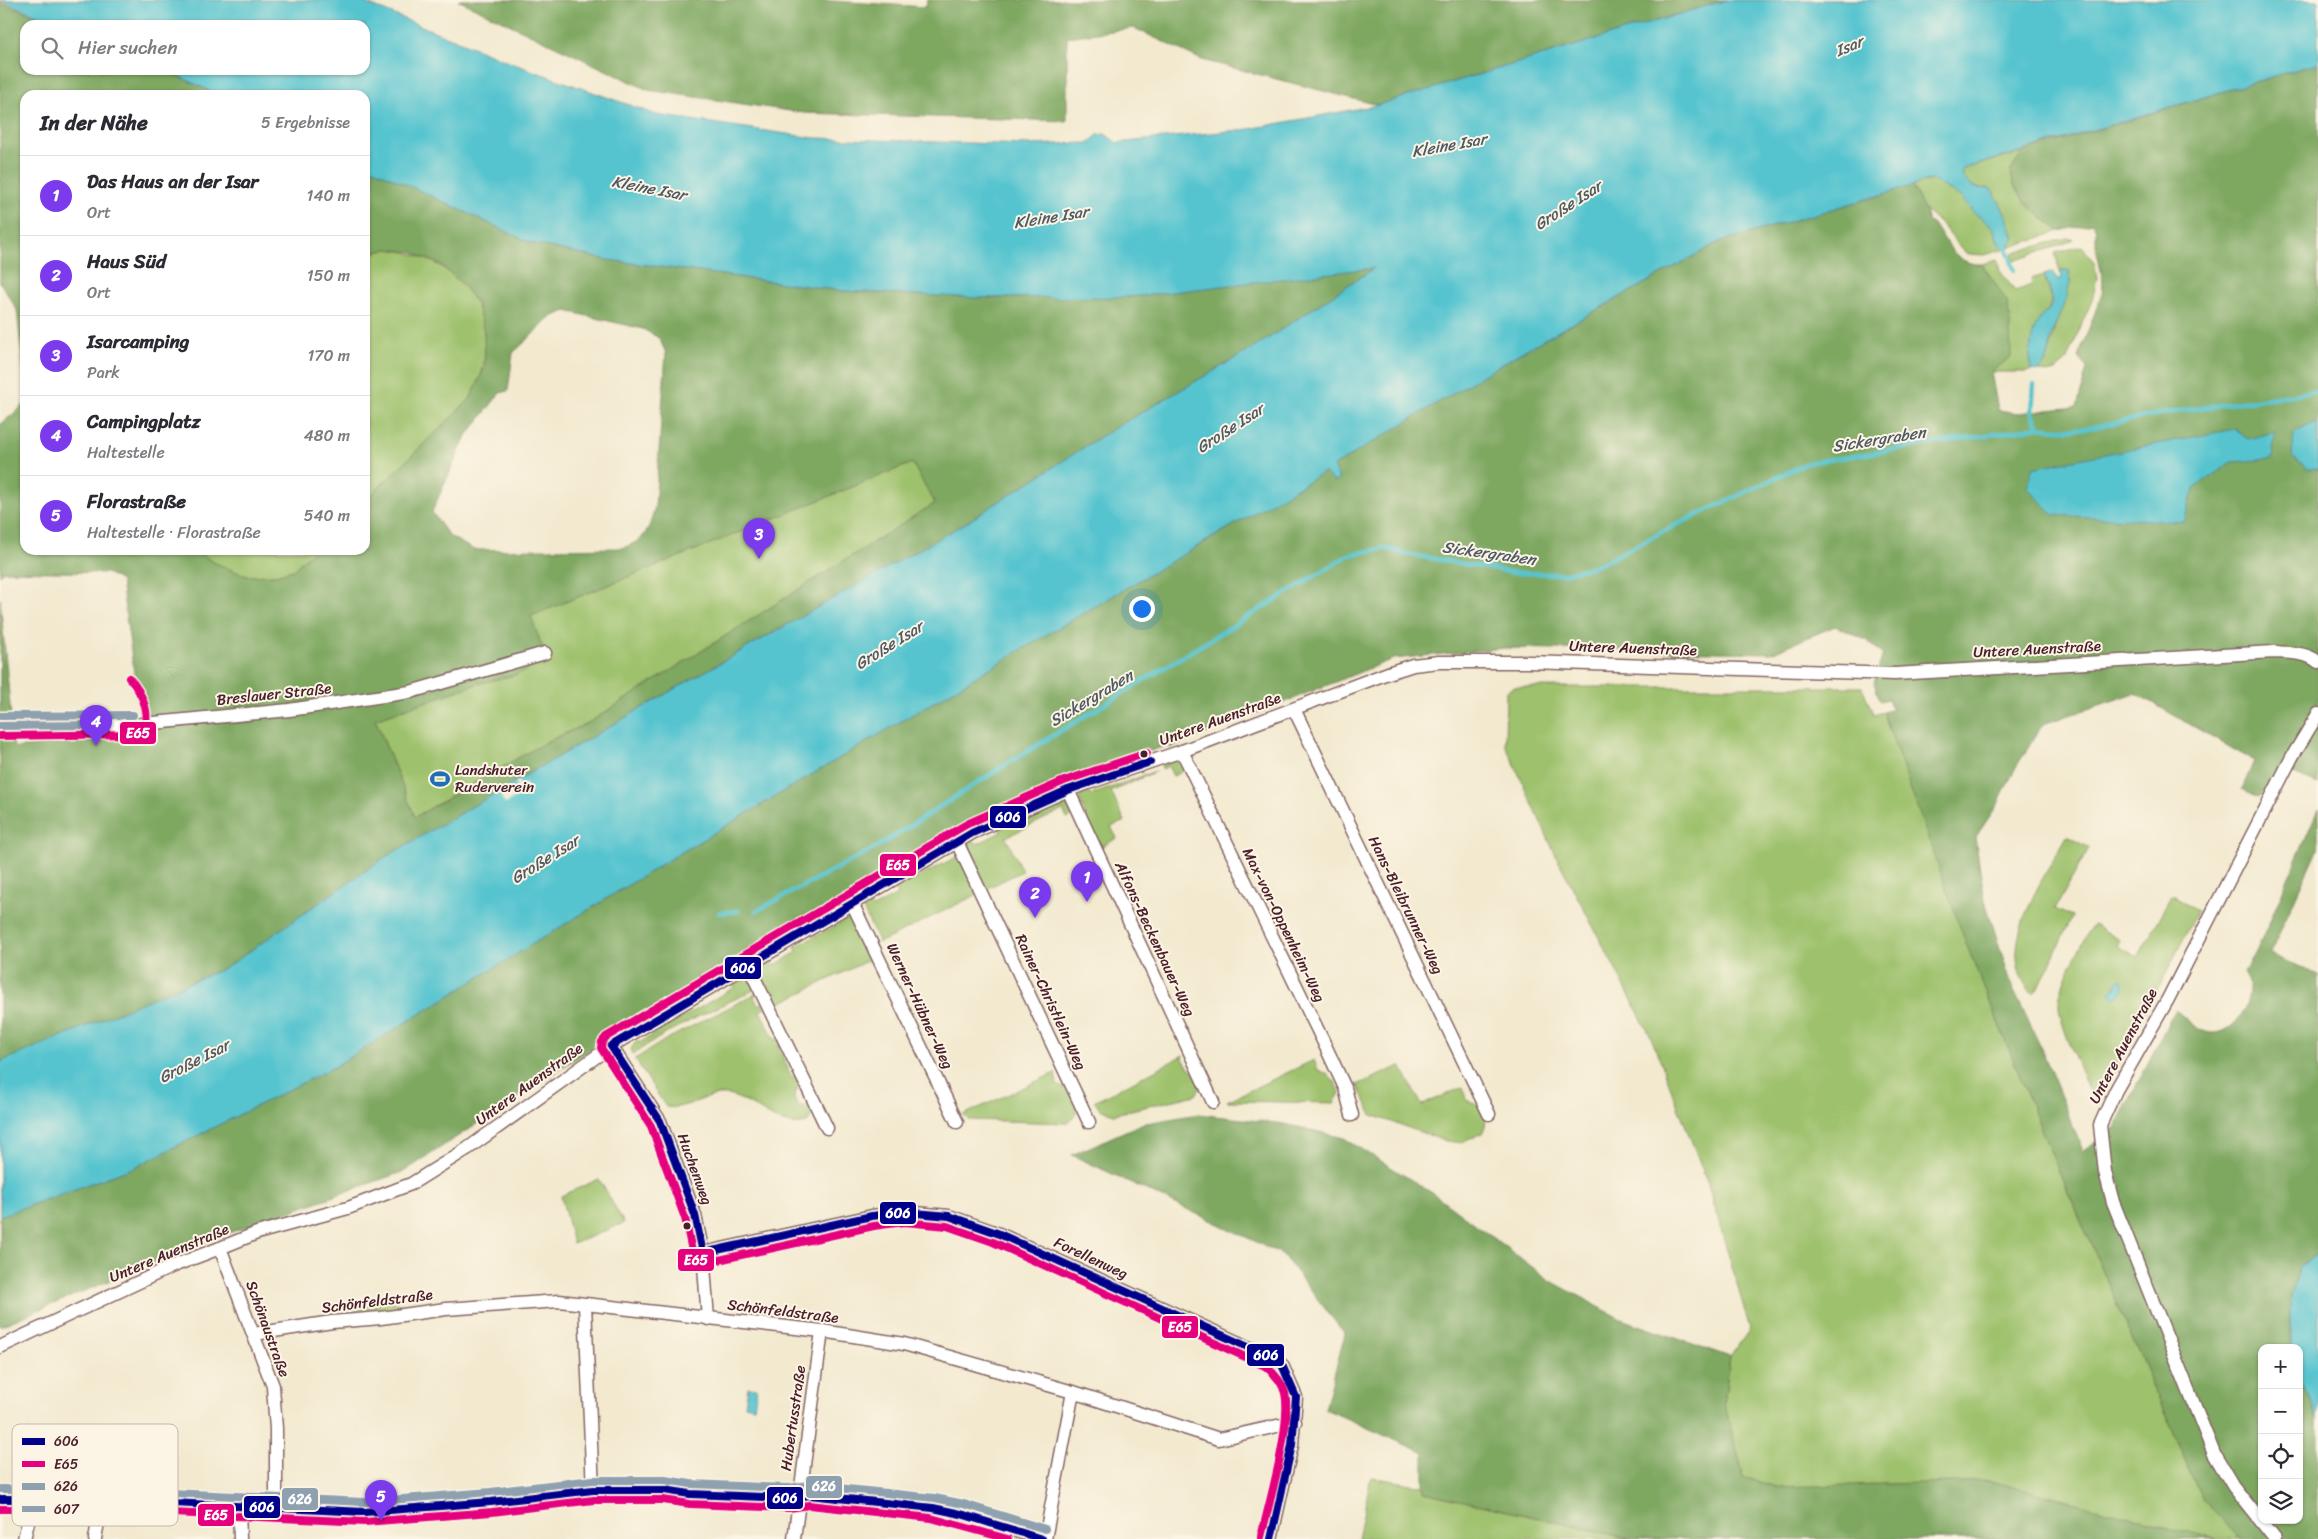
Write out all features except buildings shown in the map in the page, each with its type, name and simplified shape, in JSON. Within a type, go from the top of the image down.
[{"type":"street","name":"Untere Auenstraße","points":[[0,1347],[173,1266],[257,1233],[348,1208],[411,1184],[467,1149],[611,1046],[957,842],[1006,817],[1068,790],[1182,751],[1413,665],[1439,662],[1529,662],[1895,674],[2274,652],[2298,654],[2314,658],[2318,662]]},
{"type":"street","name":"Breslauer Straße","points":[[0,726],[133,725],[307,708],[410,692],[545,653]]},
{"type":"street","name":"Hans-Bleibrunner-Weg","points":[[1294,709],[1489,1114]]},
{"type":"street","name":"Untere Auenstraße","points":[[2275,1539],[2233,1486],[2214,1454],[2113,1202],[2105,1172],[2100,1125],[2116,1090],[2168,999],[2292,758],[2318,714]]},
{"type":"street","name":"Max-von-Oppenheim-Weg","points":[[1182,751],[1324,1043],[1344,1088],[1352,1115]]},
{"type":"street","name":"Alfons-Beckenbauer-Weg","points":[[1068,790],[1213,1102]]},
{"type":"street","name":"Rainer-Christlein-Weg","points":[[957,842],[1089,1122]]},
{"type":"street","name":"Werner-Hübner-Weg","points":[[853,905],[957,1122]]},
{"type":"street","points":[[748,965],[827,1128]]},
{"type":"street","name":"Huchenweg","points":[[611,1046],[660,1121],[695,1215],[703,1254],[708,1318]]},
{"type":"street","name":"Forellenweg","points":[[703,1254],[872,1216],[904,1212],[949,1216],[998,1233],[1270,1357],[1282,1365],[1294,1388],[1296,1397],[1295,1422],[1271,1539]]},
{"type":"street","name":"Schönaustraße","points":[[220,1248],[273,1386],[276,1429],[276,1508]]},
{"type":"street","name":"Schönfeldstraße","points":[[254,1334],[332,1322],[381,1318],[446,1309],[559,1301],[822,1331],[904,1344],[1073,1392],[1219,1439],[1295,1422]]},
{"type":"street","points":[[584,1305],[593,1490]]},
{"type":"street","name":"Hubertusstraße","points":[[794,1539],[822,1331]]},
{"type":"street","points":[[178,1503],[365,1512],[491,1502],[593,1490],[664,1490],[690,1494],[789,1498],[809,1495],[933,1508],[961,1514],[1044,1539],[1073,1392]]},
{"type":"street","points":[[238,1506],[240,1539]]},
{"type":"street","points":[[24,1539],[27,1526]]},
{"type":"street","points":[[95,1539],[97,1526]]},
{"type":"green space","points":[[458,0],[816,0],[926,7],[927,0],[1726,0],[1378,105],[1202,60],[1134,28],[1067,37],[1067,121],[804,113],[648,90]]},
{"type":"green space","points":[[0,2],[49,20],[20,20],[20,75],[176,75],[208,90],[20,90],[20,338],[17,310],[0,282]]},
{"type":"green space","points":[[2318,63],[2318,784],[2288,772],[2259,797],[2242,789],[2254,761],[2135,693],[2043,724],[2016,767],[1998,804],[1975,838],[1985,901],[2012,986],[2042,1050],[2083,1151],[2116,1127],[2175,1009],[2196,1027],[2209,1033],[2218,1033],[2226,1030],[2240,1017],[2248,999],[2249,990],[2243,972],[2256,953],[2318,809],[2318,847],[2270,954],[2318,975],[2318,1252],[2299,1269],[2291,1296],[2291,1344],[2258,1344],[2258,1524],[2303,1524],[2303,1384],[2318,1419],[2318,1539],[2242,1539],[2203,1500],[2048,1146],[1965,941],[1885,718],[1884,712],[1892,709],[1888,699],[1880,701],[1874,683],[1883,654],[1866,640],[1835,626],[1771,653],[1505,648],[1393,659],[1169,748],[1168,745],[1145,753],[1143,749],[1132,753],[1132,757],[1121,761],[1122,765],[1070,782],[969,828],[862,891],[733,958],[405,1171],[203,1242],[0,1326],[0,1216],[133,1168],[334,1067],[677,855],[1324,472],[1334,482],[1339,479],[1334,466],[1523,351],[1719,242],[1912,186],[1925,211],[1928,222],[1934,225],[1959,257],[1965,261],[1982,264],[2007,301],[2011,357],[1991,372],[1998,410],[2018,413],[2077,407],[2087,368],[2079,359],[2080,352],[2102,294],[2103,281],[2096,247],[2096,230],[2092,223],[2060,231],[2029,206],[2018,192],[2010,172],[2023,152]]},
{"type":"green space","points":[[2023,152],[2010,172],[2024,202],[2060,231],[2011,247],[2010,242],[2014,239],[2007,217],[1993,191],[1989,188],[1979,188],[1970,185],[1964,179],[1963,169]]},
{"type":"green space","points":[[370,167],[531,243],[608,260],[844,291],[977,298],[1130,297],[1375,267],[1255,347],[1108,432],[964,524],[382,859],[227,967],[0,1062],[0,599],[14,748],[143,736],[121,581],[107,573],[3,571],[0,575],[0,425],[20,408],[20,555],[202,555],[213,562],[246,576],[276,575],[293,570],[309,555],[370,555],[370,496],[470,399],[485,366],[484,332],[477,304],[462,284],[441,265],[412,252],[388,249],[370,254]],"holes":[[[566,311],[643,329],[659,338],[666,353],[655,507],[648,528],[642,537],[623,548],[474,550],[449,536],[432,512],[465,438],[500,393],[508,391],[513,353],[551,317]],[[912,463],[935,503],[588,723],[546,742],[415,817],[375,719],[480,683],[515,675],[547,661],[531,616]]]},
{"type":"green space","points":[[1932,180],[1961,197],[1973,212],[1993,227],[1999,244],[2004,249],[1985,255],[1966,254],[1941,224],[1925,211],[1912,186]]},
{"type":"green space","points":[[2067,238],[2074,240],[2014,261],[2012,253]]},
{"type":"green space","points":[[2082,246],[2094,262],[2097,278],[2092,300],[2066,361],[2056,371],[2047,373],[2039,371],[2049,351],[2064,270],[2060,272],[2055,253]]},
{"type":"green space","points":[[388,249],[408,253],[443,267],[457,278],[477,307],[483,325],[485,346],[482,374],[473,394],[458,412],[370,496],[370,254]]},
{"type":"green space","points":[[1997,260],[2000,271],[2015,291],[2032,285],[2031,279],[2044,275],[2051,296],[2049,311],[2035,330],[2030,354],[2031,370],[2027,372],[1991,372],[2006,301],[1982,264]]},
{"type":"green space","points":[[912,463],[936,503],[588,723],[546,742],[415,817],[375,719],[480,683],[515,675],[545,653],[530,616]]},
{"type":"green space","points":[[202,555],[309,555],[293,570],[276,575],[246,576],[213,562]]},
{"type":"green space","points":[[1513,687],[1862,687],[1874,715],[1884,712],[2048,1146],[2203,1500],[2242,1539],[2214,1539],[1777,1487],[1744,1477],[1724,1403],[1730,1357],[1750,1329],[1707,1181],[1651,1037],[1556,856],[1505,744],[1506,692]]},
{"type":"green space","points":[[1173,761],[1179,763],[1185,770],[1173,776],[1168,766],[1162,769],[1161,765]]},
{"type":"green space","points":[[1156,771],[1111,792],[1125,821],[1111,827],[1117,838],[1099,848],[1079,799],[1081,795],[1089,791],[1091,795]]},
{"type":"green space","points":[[1059,803],[1067,805],[1073,816],[1067,819],[1063,810],[1006,837],[1022,871],[986,889],[969,853],[970,842],[974,840],[977,844],[1001,832],[999,827]]},
{"type":"green space","points":[[2067,836],[2089,848],[2055,909],[2072,917],[2038,989],[2033,993],[2027,987],[2020,974],[2017,957],[2018,940],[2030,903]]},
{"type":"green space","points":[[958,856],[978,894],[879,943],[863,909],[870,905],[873,908],[897,895],[895,890]]},
{"type":"green space","points":[[2173,894],[2181,902],[2198,911],[2103,1094],[2095,1098],[2090,1094],[2062,1023],[2059,1004],[2063,984],[2093,924],[2120,940],[2117,946],[2138,957]]},
{"type":"green space","points":[[848,919],[853,919],[875,957],[776,1005],[758,969],[770,962],[773,966],[797,952],[795,947]]},
{"type":"green space","points":[[744,978],[751,981],[756,989],[678,1027],[633,1054],[631,1049],[637,1040],[639,1043],[735,987],[733,983]]},
{"type":"green space","points":[[757,993],[754,997],[758,1005],[762,1003],[765,1008],[760,1011],[775,1040],[779,1038],[782,1045],[778,1047],[792,1077],[797,1075],[800,1082],[794,1097],[798,1105],[810,1108],[813,1113],[807,1123],[786,1123],[738,1098],[728,1095],[712,1096],[674,1108],[666,1107],[635,1059],[667,1039]]},
{"type":"green space","points":[[1184,1055],[1183,1059],[1189,1068],[1195,1072],[1200,1088],[1196,1095],[1114,1114],[1102,1110],[1094,1102]]},
{"type":"green space","points":[[1314,1060],[1318,1070],[1332,1078],[1337,1085],[1340,1093],[1334,1103],[1227,1101]]},
{"type":"green space","points":[[1400,1066],[1422,1105],[1463,1087],[1466,1100],[1481,1105],[1483,1109],[1486,1122],[1482,1133],[1462,1143],[1446,1141],[1372,1115],[1357,1085]]},
{"type":"green space","points":[[1055,1073],[1057,1085],[1069,1091],[1077,1103],[1074,1116],[1067,1123],[968,1120],[963,1115]]},
{"type":"green space","points":[[1198,1114],[1285,1124],[1344,1138],[1437,1196],[1551,1281],[1621,1319],[1730,1357],[1724,1403],[1744,1477],[1777,1487],[1990,1481],[2216,1539],[1631,1539],[1424,1492],[1424,1453],[1325,1409],[1345,1334],[1282,1254],[1072,1155],[1141,1124]]},
{"type":"green space","points":[[599,1179],[624,1223],[573,1244],[561,1196]]},
{"type":"green space","points":[[386,1300],[399,1304],[400,1308],[353,1313],[366,1304]]},
{"type":"green space","points":[[1371,1477],[1424,1486],[1424,1492],[1631,1539],[1358,1539]]},
{"type":"water","points":[[0,0],[358,0],[514,64],[657,115],[814,138],[1028,145],[1088,143],[1098,135],[1105,134],[1117,143],[1249,129],[1378,105],[1726,0],[2318,0],[2318,63],[1963,169],[1962,174],[1969,184],[1976,188],[1989,188],[1993,191],[2007,217],[2014,239],[2010,242],[2011,247],[2004,249],[1999,244],[1993,227],[1973,212],[1961,197],[1932,180],[1719,242],[1523,351],[1334,466],[1339,479],[1334,482],[1324,472],[677,855],[334,1067],[133,1168],[0,1216],[0,1062],[227,967],[382,859],[964,524],[1108,432],[1255,347],[1374,268],[1130,297],[977,298],[844,291],[608,260],[531,243],[370,167],[370,90],[208,90],[176,75],[370,75],[370,20],[50,20]]},
{"type":"water","points":[[2069,270],[2070,282],[2067,296],[2051,336],[2047,360],[2039,371],[2031,370],[2030,350],[2035,328],[2052,301],[2044,275],[2054,272],[2056,278],[2060,279],[2062,277],[2060,272]]},
{"type":"water","points":[[2318,423],[2318,469],[2309,469],[2292,457],[2294,433]]},
{"type":"water","points":[[2235,429],[2247,439],[2275,432],[2272,459],[2232,462],[2194,488],[2184,522],[2053,515],[2028,488],[2032,468]]},
{"type":"water","points":[[2119,980],[2123,981],[2124,989],[2121,994],[2114,998],[2110,992],[2115,988],[2116,982]]},
{"type":"water","points":[[2318,1252],[2318,1419],[2303,1384],[2303,1344],[2291,1344],[2291,1296],[2299,1269]]},
{"type":"water","points":[[748,1387],[757,1388],[754,1407],[745,1405]]},
{"type":"pier","points":[[518,781],[521,786],[525,783],[529,790],[505,804],[501,797],[506,794],[503,789],[506,787],[509,792],[517,787],[515,783]]},
{"type":"waterway","points":[[2006,245],[2014,270]]},
{"type":"waterway","points":[[2034,385],[2032,412],[2039,427]]},
{"type":"waterway","name":"Sickergraben","points":[[756,911],[879,846],[1005,765],[1349,555],[1385,548],[1406,554],[1516,573],[1564,574],[1598,565],[1674,526],[1807,463],[2039,427],[2054,429],[2084,428],[2159,414],[2318,391]]},
{"type":"waterway","points":[[719,913],[738,911]]},
{"type":"transit line","name":"E65","points":[[0,736],[137,734],[146,722],[145,706],[138,690],[129,678]]},
{"type":"transit line","name":"626","points":[[0,716],[133,715]]},
{"type":"transit line","name":"607","points":[[0,726],[93,725]]},
{"type":"transit line","name":"E65","points":[[1147,753],[1064,781],[967,824],[606,1037],[602,1042],[601,1048],[651,1126],[685,1218],[693,1256],[698,1262],[705,1263],[874,1226],[904,1222],[947,1226],[993,1242],[1265,1366],[1282,1385],[1286,1406],[1279,1464],[1261,1537]]},
{"type":"transit line","name":"606","points":[[611,1046],[972,833],[1068,790],[1150,762]]},
{"type":"transit line","name":"606","points":[[611,1046],[660,1121],[695,1215],[703,1253]]},
{"type":"transit line","name":"606","points":[[703,1253],[872,1216],[904,1212],[949,1216],[997,1233],[1270,1357],[1282,1365],[1296,1397],[1292,1445],[1271,1539]]},
{"type":"transit line","name":"626","points":[[178,1493],[365,1502],[490,1492],[593,1480],[665,1480],[691,1484],[788,1488],[809,1485],[935,1498],[964,1504],[1045,1529]]},
{"type":"transit line","name":"626","points":[[0,1489],[12,1489]]},
{"type":"transit line","name":"606","points":[[178,1503],[365,1512],[491,1502],[593,1490],[664,1490],[690,1494],[789,1498],[809,1495],[933,1508],[961,1514],[1042,1539]]},
{"type":"transit line","name":"606","points":[[0,1499],[12,1499]]},
{"type":"transit line","name":"E65","points":[[178,1513],[365,1522],[492,1512],[594,1500],[663,1500],[690,1504],[789,1508],[809,1505],[931,1518],[1008,1539]]},
{"type":"transit line","name":"E65","points":[[0,1509],[12,1509]]},
{"type":"place","name":"Isarcamping","points":[[759,559]]},
{"type":"place","name":"Campingplatz","points":[[96,746]]},
{"type":"place","name":"Landshuter Ruderverein","points":[[440,779]]},
{"type":"place","name":"Das Haus an der Isar","points":[[1087,902]]},
{"type":"place","name":"Haus Süd","points":[[1035,918]]},
{"type":"place","name":"Florastraße","points":[[381,1521]]},
{"type":"water label","name":"Isar","points":[[1849,46]]},
{"type":"water label","name":"Kleine Isar","points":[[1449,145]]},
{"type":"water label","name":"Kleine Isar","points":[[649,188]]},
{"type":"water label","name":"Große Isar","points":[[1568,205]]},
{"type":"water label","name":"Kleine Isar","points":[[1051,217]]},
{"type":"water label","name":"Große Isar","points":[[1230,428]]},
{"type":"water label","name":"Große Isar","points":[[889,645]]},
{"type":"water label","name":"Große Isar","points":[[545,859]]},
{"type":"water label","name":"Große Isar","points":[[194,1061]]}]
